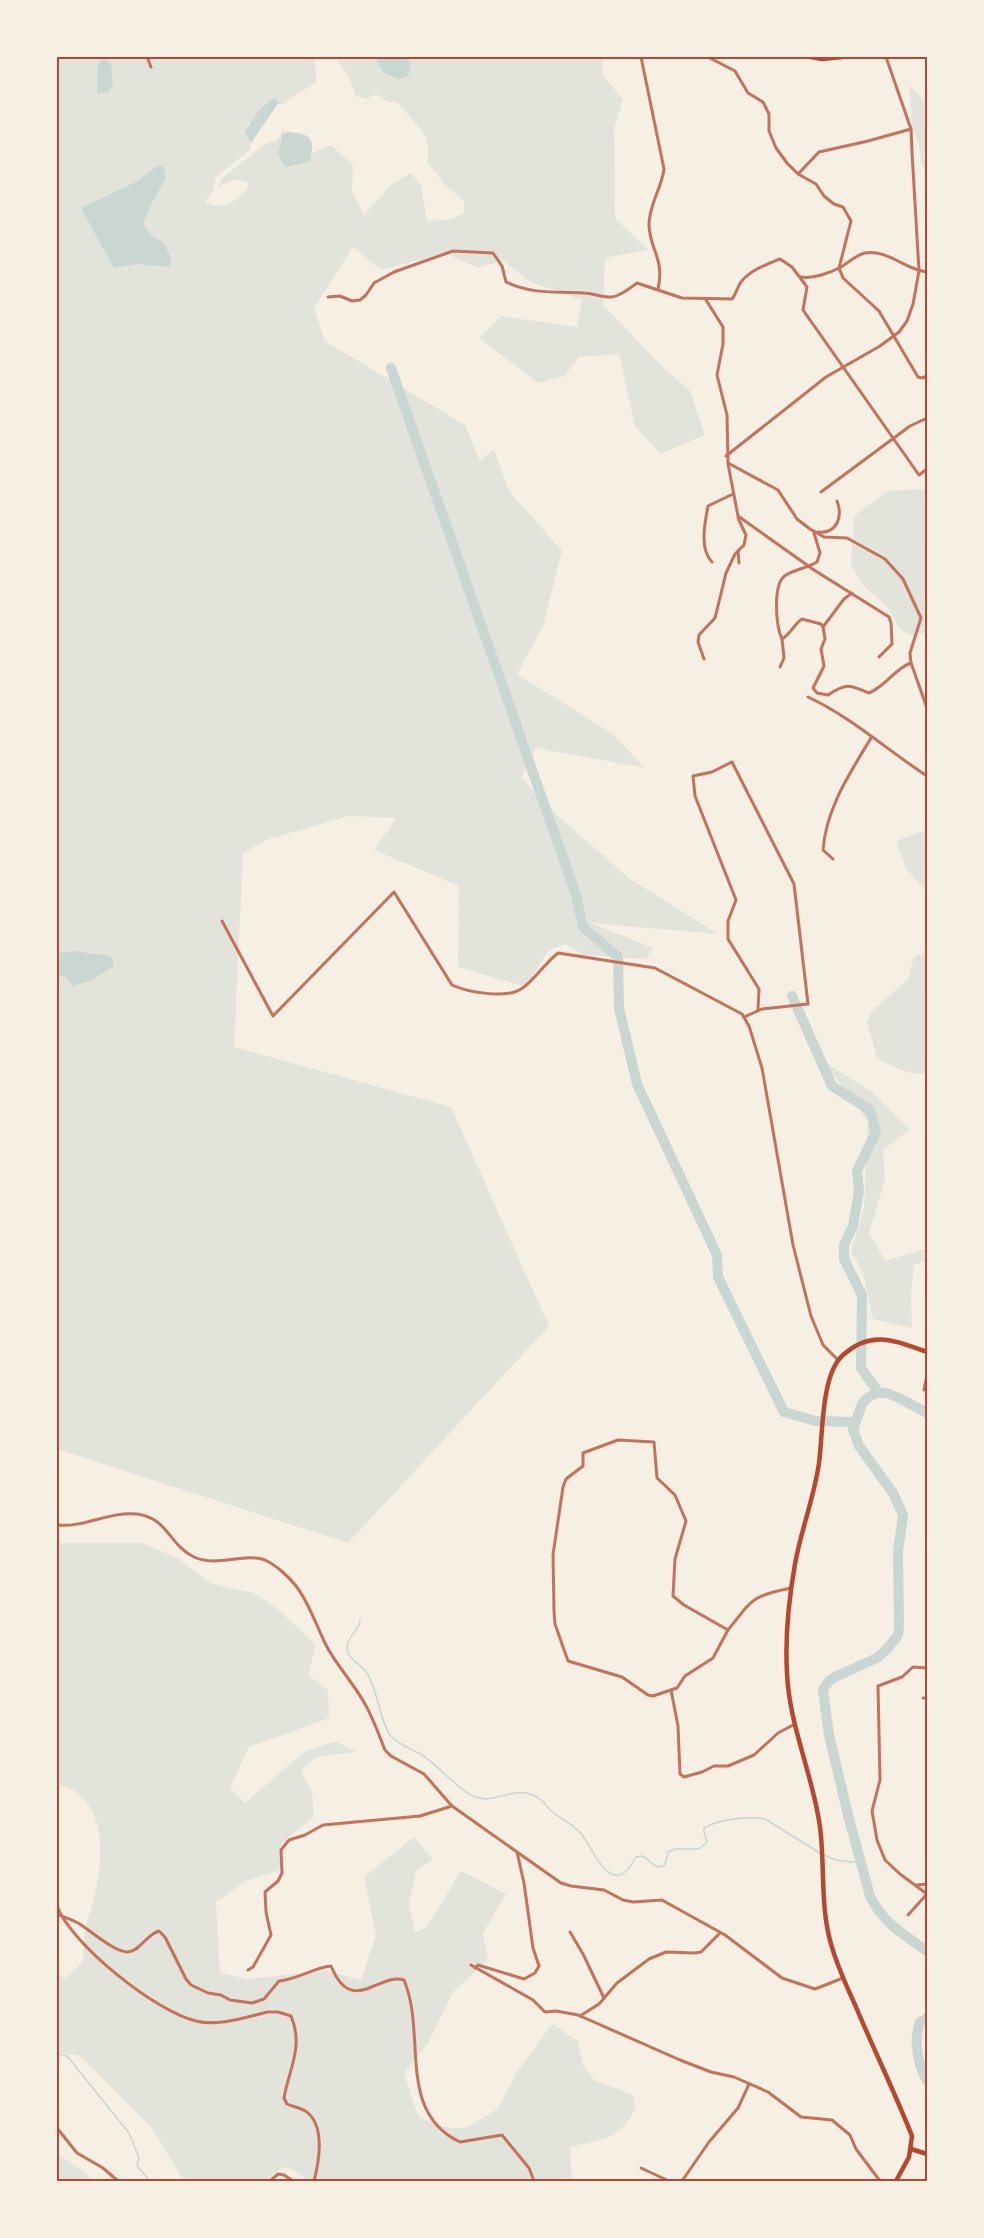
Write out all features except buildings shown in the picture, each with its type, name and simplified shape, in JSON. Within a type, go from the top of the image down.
[{"type":"main road","points":[[811,57],[830,59],[842,57]]},
{"type":"main road","points":[[896,2181],[911,2149],[912,2136],[831,1946],[826,1927],[820,1829],[812,1787],[795,1724],[787,1671],[795,1564],[817,1476],[827,1391],[838,1360],[853,1346],[880,1338],[894,1340],[927,1352]]},
{"type":"main road","points":[[911,2149],[927,2154]]},
{"type":"street","points":[[147,57],[151,67]]},
{"type":"street","points":[[641,57],[663,169],[663,180],[649,222],[662,274],[658,289]]},
{"type":"street","points":[[708,57],[735,71],[748,93],[763,102],[769,114],[769,131],[776,148],[798,174],[816,184],[824,196],[834,204],[843,207],[848,213],[851,221],[839,268],[843,278],[879,311],[918,377],[927,376]]},
{"type":"street","points":[[726,457],[826,377],[880,346],[907,321],[919,272],[910,129],[886,57]]},
{"type":"street","points":[[798,174],[819,152],[910,129]]},
{"type":"street","points":[[328,297],[340,296],[352,301],[360,300],[374,284],[394,272],[453,251],[493,254],[502,266],[506,282],[539,293],[585,293],[611,297],[619,295],[637,283],[682,298],[732,299],[745,277],[780,259],[801,277],[807,287],[803,310],[919,475],[927,469]]},
{"type":"street","points":[[801,277],[810,279],[839,268],[864,253],[876,253],[919,272],[927,272]]},
{"type":"street","points":[[704,659],[698,642],[699,635],[715,618],[726,573],[738,551],[744,545],[746,535],[738,516],[726,457],[728,415],[717,375],[723,344],[723,327],[706,300]]},
{"type":"street","points":[[821,492],[910,426],[927,418]]},
{"type":"street","points":[[728,463],[778,490],[798,519],[814,531],[824,537],[847,538],[865,547],[885,559],[903,579],[921,618],[910,653],[911,663],[927,708]]},
{"type":"street","points":[[712,562],[705,544],[704,526],[708,506],[733,494]]},
{"type":"street","points":[[814,531],[826,533],[834,529],[838,523],[837,501]]},
{"type":"street","points":[[738,516],[809,566],[889,617],[892,644],[879,657]]},
{"type":"street","points":[[780,667],[784,658],[776,604],[779,583],[783,576],[817,562],[820,553],[814,531]]},
{"type":"street","points":[[738,551],[739,563]]},
{"type":"street","points":[[823,627],[844,599],[852,593]]},
{"type":"street","points":[[782,639],[787,637],[796,623],[802,619],[821,624],[823,627],[825,639],[821,649],[824,666],[813,688],[817,693],[828,695],[844,686],[858,686],[869,693],[884,684],[901,667],[911,663]]},
{"type":"street","points":[[808,696],[835,710],[927,776]]},
{"type":"street","points":[[833,859],[823,850],[826,829],[838,794],[871,738]]},
{"type":"street","points":[[744,1017],[758,1010],[808,1004],[794,884],[732,762],[712,772],[693,776],[695,796],[736,900],[728,921],[728,939],[759,989],[758,1010]]},
{"type":"street","points":[[222,921],[273,1016],[394,892],[452,985],[459,988],[489,993],[515,993],[523,988],[558,952],[655,968],[742,1014],[762,1068],[793,1245],[811,1316],[823,1345],[838,1360]]},
{"type":"street","points":[[924,1390],[927,1376]]},
{"type":"street","points":[[728,1630],[684,1605],[674,1596],[675,1559],[686,1521],[675,1495],[657,1478],[654,1442],[651,1440],[618,1440],[583,1453],[583,1466],[566,1479],[563,1488],[553,1555],[555,1624],[568,1661],[622,1677],[653,1696],[677,1688],[685,1676],[713,1658],[728,1630],[752,1600],[763,1593],[792,1588]]},
{"type":"street","points":[[57,1525],[66,1526],[100,1517],[139,1515],[158,1521],[182,1549],[205,1561],[260,1558],[269,1561],[301,1593],[336,1663],[365,1704],[385,1750],[391,1756],[424,1774],[452,1806],[561,1883],[604,1890],[623,1900],[633,1902],[662,1900],[720,1933],[782,1978],[814,1989],[843,1978]]},
{"type":"street","points":[[908,1915],[927,1894],[885,1860],[877,1840],[873,1811],[880,1780],[878,1686],[902,1677],[913,1667],[927,1668]]},
{"type":"street","points":[[671,1690],[678,1726],[680,1774],[684,1777],[714,1766],[728,1766],[754,1755],[778,1733],[795,1724]]},
{"type":"street","points":[[248,1970],[253,1967],[271,1935],[265,1892],[278,1881],[282,1873],[281,1850],[285,1842],[323,1825],[420,1816],[452,1806]]},
{"type":"street","points":[[476,1968],[478,1965],[524,1979],[535,1973],[539,1966],[533,1948],[525,1883],[517,1852]]},
{"type":"street","points":[[916,1885],[927,1884]]},
{"type":"street","points":[[57,1906],[59,1916],[104,1966],[166,2009],[186,2019],[207,2023],[268,2012],[291,2016],[296,2028],[296,2058],[284,2098],[287,2104],[310,2114],[316,2127],[318,2165],[314,2181]]},
{"type":"street","points":[[59,1916],[78,1923],[119,1949],[128,1952],[135,1949],[152,1933],[159,1931],[165,1937],[191,1985],[230,2000],[252,2003],[264,1999],[279,1981],[292,1980],[322,1967],[332,1966],[338,1982],[347,1988],[360,1990],[397,1978],[404,1980],[412,2006],[420,2096],[430,2118],[441,2131],[460,2142],[502,2135],[529,2168],[534,2181]]},
{"type":"street","points":[[570,1932],[604,1998]]},
{"type":"street","points":[[580,2016],[593,2008],[617,1983],[650,1959],[666,1952],[701,1952],[720,1933]]},
{"type":"street","points":[[471,1965],[533,2000],[545,2012],[565,2012],[580,2016],[680,2060],[749,2084],[779,2098],[796,2115],[832,2120],[849,2135],[861,2158],[880,2181]]},
{"type":"street","points":[[682,2181],[709,2142],[738,2108],[749,2084]]},
{"type":"street","points":[[57,2128],[70,2147],[118,2181]]},
{"type":"street","points":[[641,2168],[669,2181]]},
{"type":"street","points":[[270,2181],[278,2174],[293,2181]]},
{"type":"shaded area","points":[[57,57],[315,57],[316,82],[281,105],[273,102],[247,126],[251,149],[217,176],[212,192],[205,202],[224,206],[243,193],[248,188],[248,183],[239,180],[232,181],[218,188],[221,179],[267,143],[277,140],[284,128],[285,160],[306,156],[331,145],[353,165],[352,191],[364,215],[392,184],[411,173],[421,185],[427,221],[449,220],[464,213],[464,201],[444,184],[427,161],[428,143],[425,136],[397,102],[388,102],[376,94],[366,99],[356,96],[349,77],[335,57],[602,57],[603,75],[623,100],[614,129],[615,218],[648,250],[605,258],[603,305],[660,364],[690,391],[705,435],[660,454],[635,426],[619,354],[579,357],[564,376],[538,383],[479,338],[501,316],[577,327],[582,300],[530,282],[503,260],[478,268],[445,253],[381,270],[353,247],[314,308],[325,341],[465,425],[480,461],[494,449],[509,491],[562,551],[543,626],[517,674],[614,735],[645,768],[536,748],[521,778],[557,815],[630,879],[718,934],[591,923],[653,948],[646,959],[584,955],[565,944],[548,951],[526,987],[458,967],[459,886],[374,850],[396,818],[348,816],[266,840],[243,853],[234,1047],[451,1107],[549,1326],[348,1543],[57,1449]]},
{"type":"shaded area","points":[[374,57],[408,57],[411,65],[408,76],[399,79],[384,73]]},
{"type":"shaded area","points":[[102,58],[111,64],[113,84],[108,92],[97,94],[98,65]]},
{"type":"shaded area","points":[[909,85],[927,101],[927,174],[921,163],[919,144],[912,126]]},
{"type":"shaded area","points":[[274,98],[279,102],[251,143],[245,132],[259,110]]},
{"type":"shaded area","points":[[287,132],[301,134],[310,139],[312,148],[309,162],[285,167],[278,153],[283,134]]},
{"type":"shaded area","points":[[163,166],[166,178],[143,223],[150,234],[164,243],[172,261],[169,267],[137,264],[114,268],[81,208],[136,182],[156,167]]},
{"type":"shaded area","points":[[927,489],[927,632],[913,636],[900,629],[888,608],[861,583],[851,564],[854,516],[888,491]]},
{"type":"shaded area","points":[[927,830],[927,893],[906,868],[896,841]]},
{"type":"shaded area","points":[[80,951],[113,958],[113,966],[91,981],[72,986],[67,978],[57,975],[57,953]]},
{"type":"shaded area","points":[[927,951],[927,1073],[921,1074],[901,1070],[877,1058],[867,1022],[871,1012],[908,979],[914,957]]},
{"type":"shaded area","points":[[823,1061],[872,1092],[909,1130],[883,1150],[885,1180],[869,1233],[885,1261],[927,1248],[927,1261],[914,1265],[911,1294],[912,1328],[873,1319],[863,1273],[851,1251],[864,1208],[868,1121]]},
{"type":"shaded area","points":[[57,1543],[141,1543],[176,1557],[212,1584],[254,1593],[279,1610],[316,1645],[308,1675],[328,1690],[329,1718],[249,1747],[230,1788],[245,1803],[305,1751],[336,1741],[356,1752],[316,1757],[301,1770],[312,1792],[314,1817],[281,1844],[281,1870],[246,1881],[216,1902],[220,1973],[246,1979],[327,1971],[361,1980],[376,1935],[364,1877],[414,1837],[433,1859],[416,1871],[409,1904],[415,1932],[426,1928],[461,1871],[506,1894],[483,1933],[488,1960],[453,1992],[428,2043],[404,2073],[418,2116],[445,2127],[459,2128],[473,2124],[498,2109],[517,2072],[552,2024],[578,2041],[583,2065],[594,2080],[633,2095],[636,2107],[624,2126],[617,2132],[601,2140],[570,2147],[572,2181],[310,2181],[288,2167],[280,2169],[264,2181],[184,2181],[153,2130],[93,2068],[78,2055],[57,2053],[57,1973],[65,1979],[83,1962],[86,1925],[98,1878],[100,1844],[93,1813],[85,1800],[73,1790],[57,1784]]},
{"type":"shaded area","points":[[57,2154],[79,2168],[93,2181],[57,2181]]},
{"type":"waterway","points":[[391,368],[576,895],[583,927],[618,957],[619,1008],[637,1084],[717,1255],[718,1277],[784,1412],[816,1421],[855,1422]]},
{"type":"waterway","points":[[792,996],[832,1086],[870,1110],[876,1132],[857,1171],[859,1191],[853,1226],[844,1245],[844,1259],[862,1295],[861,1368],[878,1392]]},
{"type":"waterway","points":[[927,1413],[887,1393],[876,1393],[862,1404],[853,1429],[859,1446],[893,1493],[903,1515],[898,1551],[898,1635],[877,1658],[835,1677],[823,1690],[829,1735],[870,1896],[887,1921],[927,1951]]},
{"type":"waterway","points":[[360,1621],[348,1641],[348,1652],[371,1680],[384,1723],[391,1736],[422,1755],[463,1790],[476,1797],[484,1799],[524,1793],[541,1800],[550,1810],[579,1831],[599,1862],[612,1874],[620,1875],[628,1869],[636,1857],[643,1856],[656,1866],[662,1867],[665,1865],[668,1852],[675,1849],[699,1849],[707,1842],[704,1828],[717,1822],[734,1819],[765,1819],[820,1853]]},
{"type":"waterway","points":[[824,1855],[836,1860],[861,1863]]},
{"type":"waterway","points":[[927,2018],[920,2022],[917,2037],[919,2060],[927,2081]]},
{"type":"waterway","points":[[57,2054],[67,2056],[129,2133],[139,2158],[137,2166],[150,2181]]}]
